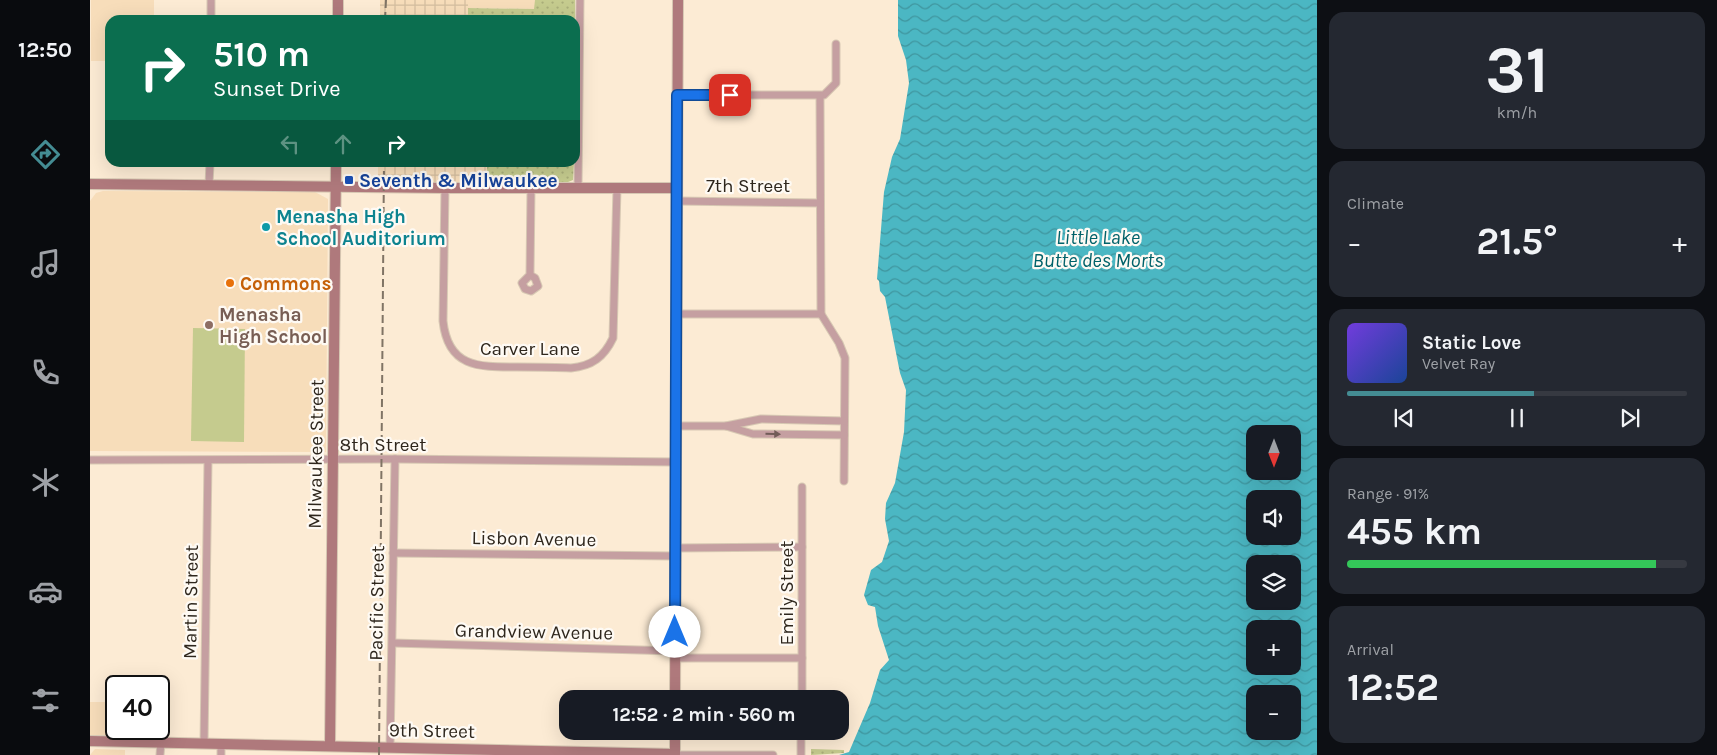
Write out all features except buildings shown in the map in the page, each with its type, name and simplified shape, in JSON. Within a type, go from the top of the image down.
[{"type":"street","points":[[211,0],[211,15]]},
{"type":"street","points":[[338,0],[338,15]]},
{"type":"street","points":[[580,0],[580,15]]},
{"type":"street","points":[[675,690],[678,0]]},
{"type":"street","points":[[677,95],[820,96],[831,91],[836,83],[836,44]]},
{"type":"street","points":[[820,96],[821,314],[839,343],[845,358],[844,481]]},
{"type":"street","points":[[209,185],[210,167]]},
{"type":"street","name":"Milwaukee Street","points":[[330,745],[336,167]]},
{"type":"street","points":[[578,167],[578,188]]},
{"type":"street","points":[[90,184],[444,188],[677,188]]},
{"type":"street","name":"Carver Lane","points":[[444,188],[443,321],[445,334],[454,352],[468,363],[485,367],[571,368],[580,367],[597,360],[607,350],[613,338],[615,330],[617,188]]},
{"type":"street","points":[[530,274],[531,188]]},
{"type":"street","name":"7th Street","points":[[677,202],[820,202]]},
{"type":"street","points":[[676,314],[821,314]]},
{"type":"street","points":[[675,426],[726,426],[754,420],[844,420]]},
{"type":"street","points":[[726,426],[753,434],[844,435]]},
{"type":"street","name":"8th Street","points":[[90,460],[395,459],[676,462]]},
{"type":"street","name":"Pacific Street","points":[[390,747],[395,459]]},
{"type":"street","name":"Martin Street","points":[[204,744],[208,461]]},
{"type":"street","name":"Emily Street","points":[[802,487],[802,690]]},
{"type":"street","name":"Lisbon Avenue","points":[[393,553],[675,552],[802,547]]},
{"type":"street","name":"Grandview Avenue","points":[[393,643],[802,658]]},
{"type":"street","points":[[675,740],[675,755]]},
{"type":"street","points":[[801,740],[801,755]]},
{"type":"street","name":"9th Street","points":[[90,741],[221,744],[285,750],[330,745],[466,752],[773,755]]},
{"type":"street","points":[[160,742],[160,755]]},
{"type":"street","points":[[221,744],[221,755]]},
{"type":"shaded area","points":[[91,0],[154,0],[154,15],[105,15],[105,61],[91,61]]},
{"type":"shaded area","points":[[380,0],[468,0],[468,15],[380,15]]},
{"type":"shaded area","points":[[468,0],[535,0],[535,9],[468,8]]},
{"type":"shaded area","points":[[378,167],[487,167],[487,182],[378,182]]},
{"type":"shaded area","name":"Menasha High School","points":[[103,191],[315,192],[328,199],[326,452],[90,451],[90,201],[96,193]]},
{"type":"shaded area","points":[[90,702],[105,702],[105,735],[90,735]]},
{"type":"shaded area","points":[[95,749],[125,750],[125,755],[90,755]]},
{"type":"green space","points":[[535,0],[575,0],[575,15],[468,15],[468,8],[534,9]]},
{"type":"green space","points":[[487,167],[574,167],[573,180],[568,182],[487,182]]},
{"type":"green space","points":[[193,328],[245,329],[244,442],[191,441]]},
{"type":"green space","points":[[811,749],[844,750],[844,753],[811,755]]},
{"type":"water","name":"Little Lake Butte des Morts","points":[[898,0],[1317,0],[1317,755],[839,755],[849,752],[870,703],[880,670],[889,660],[878,626],[875,607],[868,605],[864,595],[871,570],[882,562],[889,541],[885,519],[886,503],[895,483],[904,432],[906,390],[900,373],[885,297],[880,291],[877,279],[884,192],[892,157],[900,139],[909,83],[906,60],[898,36]]},
{"type":"railway","points":[[385,15],[386,0]]},
{"type":"railway","points":[[379,755],[384,167]]},
{"type":"place","name":"Seventh & Milwaukee","points":[[349,180]]},
{"type":"place","name":"Menasha High School Auditorium","points":[[266,227]]},
{"type":"place","name":"Commons","points":[[230,283]]},
{"type":"place","name":"Menasha High School","points":[[209,325]]},
{"type":"route","points":[[675,632],[677,95],[730,95]]}]
